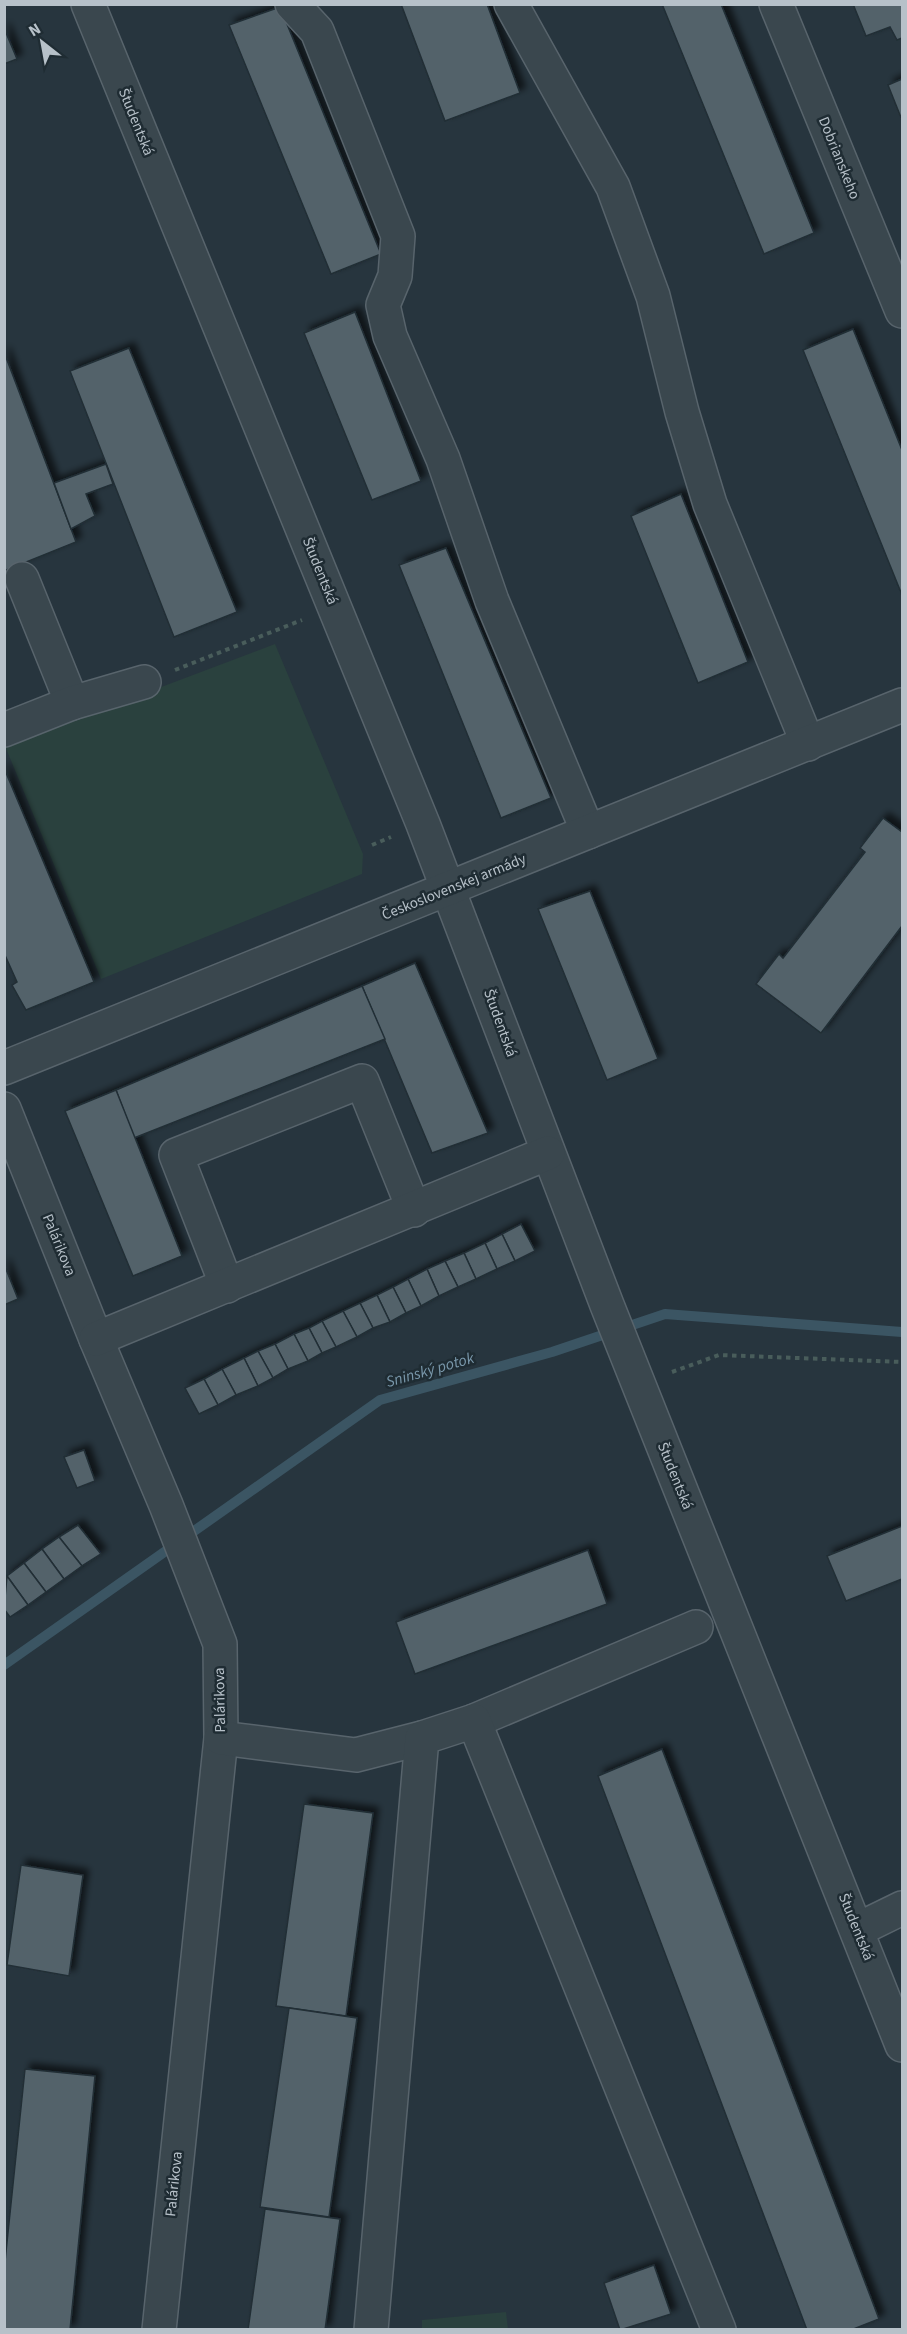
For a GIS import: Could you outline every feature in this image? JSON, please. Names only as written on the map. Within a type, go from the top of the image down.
[{"type":"street","name":"Študentská","points":[[88,4],[449,889],[607,1305],[903,2045]]},
{"type":"street","points":[[292,4],[317,31],[398,236],[395,276],[383,304],[390,336],[442,459],[492,601],[588,832]]},
{"type":"street","points":[[511,4],[613,187],[653,296],[682,412],[710,504],[808,744]]},
{"type":"street","name":"Dobrianskeho","points":[[776,4],[903,311]]},
{"type":"street","points":[[22,579],[72,703]]},
{"type":"street","points":[[4,730],[72,703],[144,682]]},
{"type":"street","name":"Československej armády","points":[[4,1068],[903,705]]},
{"type":"street","points":[[227,1286],[176,1155],[362,1081],[414,1210]]},
{"type":"street","name":"Palárikova","points":[[4,1109],[96,1339],[189,1561],[220,1644],[221,1738],[159,2330]]},
{"type":"street","points":[[96,1339],[548,1154]]},
{"type":"street","points":[[221,1738],[356,1755],[422,1738],[474,1721],[696,1627]]},
{"type":"street","points":[[474,1721],[719,2330]]},
{"type":"street","points":[[371,2330],[422,1738]]},
{"type":"street","points":[[857,1930],[903,1908]]},
{"type":"path","points":[[144,682],[304,619]]},
{"type":"path","points":[[372,845],[401,833]]},
{"type":"path","points":[[634,1373],[719,1355],[903,1362]]},
{"type":"green space","points":[[275,644],[363,854],[362,874],[101,979],[5,746]]},
{"type":"green space","points":[[506,2312],[508,2329],[422,2329],[422,2320]]},
{"type":"building","points":[[401,4],[487,4],[520,93],[445,121]]},
{"type":"building","points":[[662,4],[721,4],[814,233],[764,254]]},
{"type":"building","points":[[853,4],[902,4],[902,38],[897,40],[890,27],[866,36]]},
{"type":"building","points":[[280,7],[381,254],[331,274],[229,25]]},
{"type":"building","points":[[4,28],[17,59],[4,64]]},
{"type":"building","points":[[902,79],[902,120],[888,85]]},
{"type":"building","points":[[355,312],[421,481],[372,500],[304,333]]},
{"type":"building","points":[[853,329],[902,450],[902,595],[803,350]]},
{"type":"building","points":[[129,348],[237,612],[174,637],[70,371]]},
{"type":"building","points":[[4,352],[76,542],[4,571]]},
{"type":"building","points":[[106,464],[113,484],[86,494],[95,516],[71,529],[54,483]]},
{"type":"building","points":[[681,494],[748,662],[698,683],[631,516]]},
{"type":"building","points":[[446,548],[551,798],[501,818],[399,565]]},
{"type":"building","points":[[4,768],[94,982],[26,1010],[12,985],[17,982],[4,953]]},
{"type":"building","points":[[883,818],[902,832],[902,926],[821,1033],[756,984],[779,954],[783,958],[865,852],[860,848]]},
{"type":"building","points":[[590,891],[658,1059],[607,1080],[538,909]]},
{"type":"building","points":[[415,963],[488,1133],[432,1153],[362,986]]},
{"type":"building","points":[[362,986],[385,1039],[134,1138],[116,1090]]},
{"type":"building","points":[[116,1090],[182,1256],[133,1276],[65,1111]]},
{"type":"building","points":[[521,1224],[535,1251],[515,1261],[502,1234]]},
{"type":"building","points":[[502,1234],[515,1261],[497,1269],[485,1243]]},
{"type":"building","points":[[485,1243],[497,1269],[476,1279],[464,1253]]},
{"type":"building","points":[[464,1253],[476,1279],[458,1287],[445,1261]]},
{"type":"building","points":[[445,1261],[458,1287],[439,1296],[427,1269]]},
{"type":"building","points":[[4,1264],[18,1299],[4,1305]]},
{"type":"building","points":[[427,1269],[439,1296],[421,1306],[408,1279]]},
{"type":"building","points":[[408,1279],[421,1306],[406,1313],[393,1287]]},
{"type":"building","points":[[393,1287],[406,1313],[390,1322],[377,1295]]},
{"type":"building","points":[[377,1295],[390,1322],[373,1328],[360,1303]]},
{"type":"building","points":[[360,1303],[373,1328],[357,1337],[343,1311]]},
{"type":"building","points":[[343,1311],[357,1337],[336,1347],[322,1321]]},
{"type":"building","points":[[322,1321],[336,1347],[322,1353],[309,1328]]},
{"type":"building","points":[[309,1328],[322,1353],[308,1361],[294,1334]]},
{"type":"building","points":[[294,1334],[308,1361],[288,1369],[275,1344]]},
{"type":"building","points":[[275,1344],[288,1369],[273,1378],[258,1351]]},
{"type":"building","points":[[258,1351],[273,1378],[258,1386],[244,1358]]},
{"type":"building","points":[[244,1358],[258,1386],[236,1395],[222,1369]]},
{"type":"building","points":[[222,1369],[236,1395],[218,1405],[204,1379]]},
{"type":"building","points":[[204,1379],[218,1405],[199,1414],[185,1388]]},
{"type":"building","points":[[84,1450],[95,1481],[77,1488],[64,1457]]},
{"type":"building","points":[[78,1525],[101,1554],[82,1566],[59,1537]]},
{"type":"building","points":[[902,1526],[902,1579],[846,1601],[827,1556]]},
{"type":"building","points":[[59,1537],[82,1566],[64,1579],[42,1549]]},
{"type":"building","points":[[42,1549],[64,1579],[46,1592],[24,1563]]},
{"type":"building","points":[[588,1550],[607,1604],[415,1674],[396,1622]]},
{"type":"building","points":[[24,1563],[46,1592],[28,1605],[7,1576]]},
{"type":"building","points":[[7,1576],[28,1605],[10,1617],[4,1609]]},
{"type":"building","points":[[662,1749],[879,2319],[851,2330],[807,2330],[598,1776]]},
{"type":"building","points":[[304,1804],[373,1813],[346,2016],[276,2006]]},
{"type":"building","points":[[21,1865],[83,1875],[69,1976],[7,1965]]},
{"type":"building","points":[[289,2008],[357,2018],[329,2217],[260,2207]]},
{"type":"building","points":[[25,2069],[95,2076],[70,2330],[4,2330],[4,2271]]},
{"type":"building","points":[[265,2209],[340,2219],[325,2330],[248,2330]]},
{"type":"building","points":[[654,2265],[671,2314],[620,2330],[604,2283]]},
{"type":"waterway","name":"Sninský potok","points":[[4,1665],[380,1400],[552,1352],[665,1314],[902,1332]]}]
